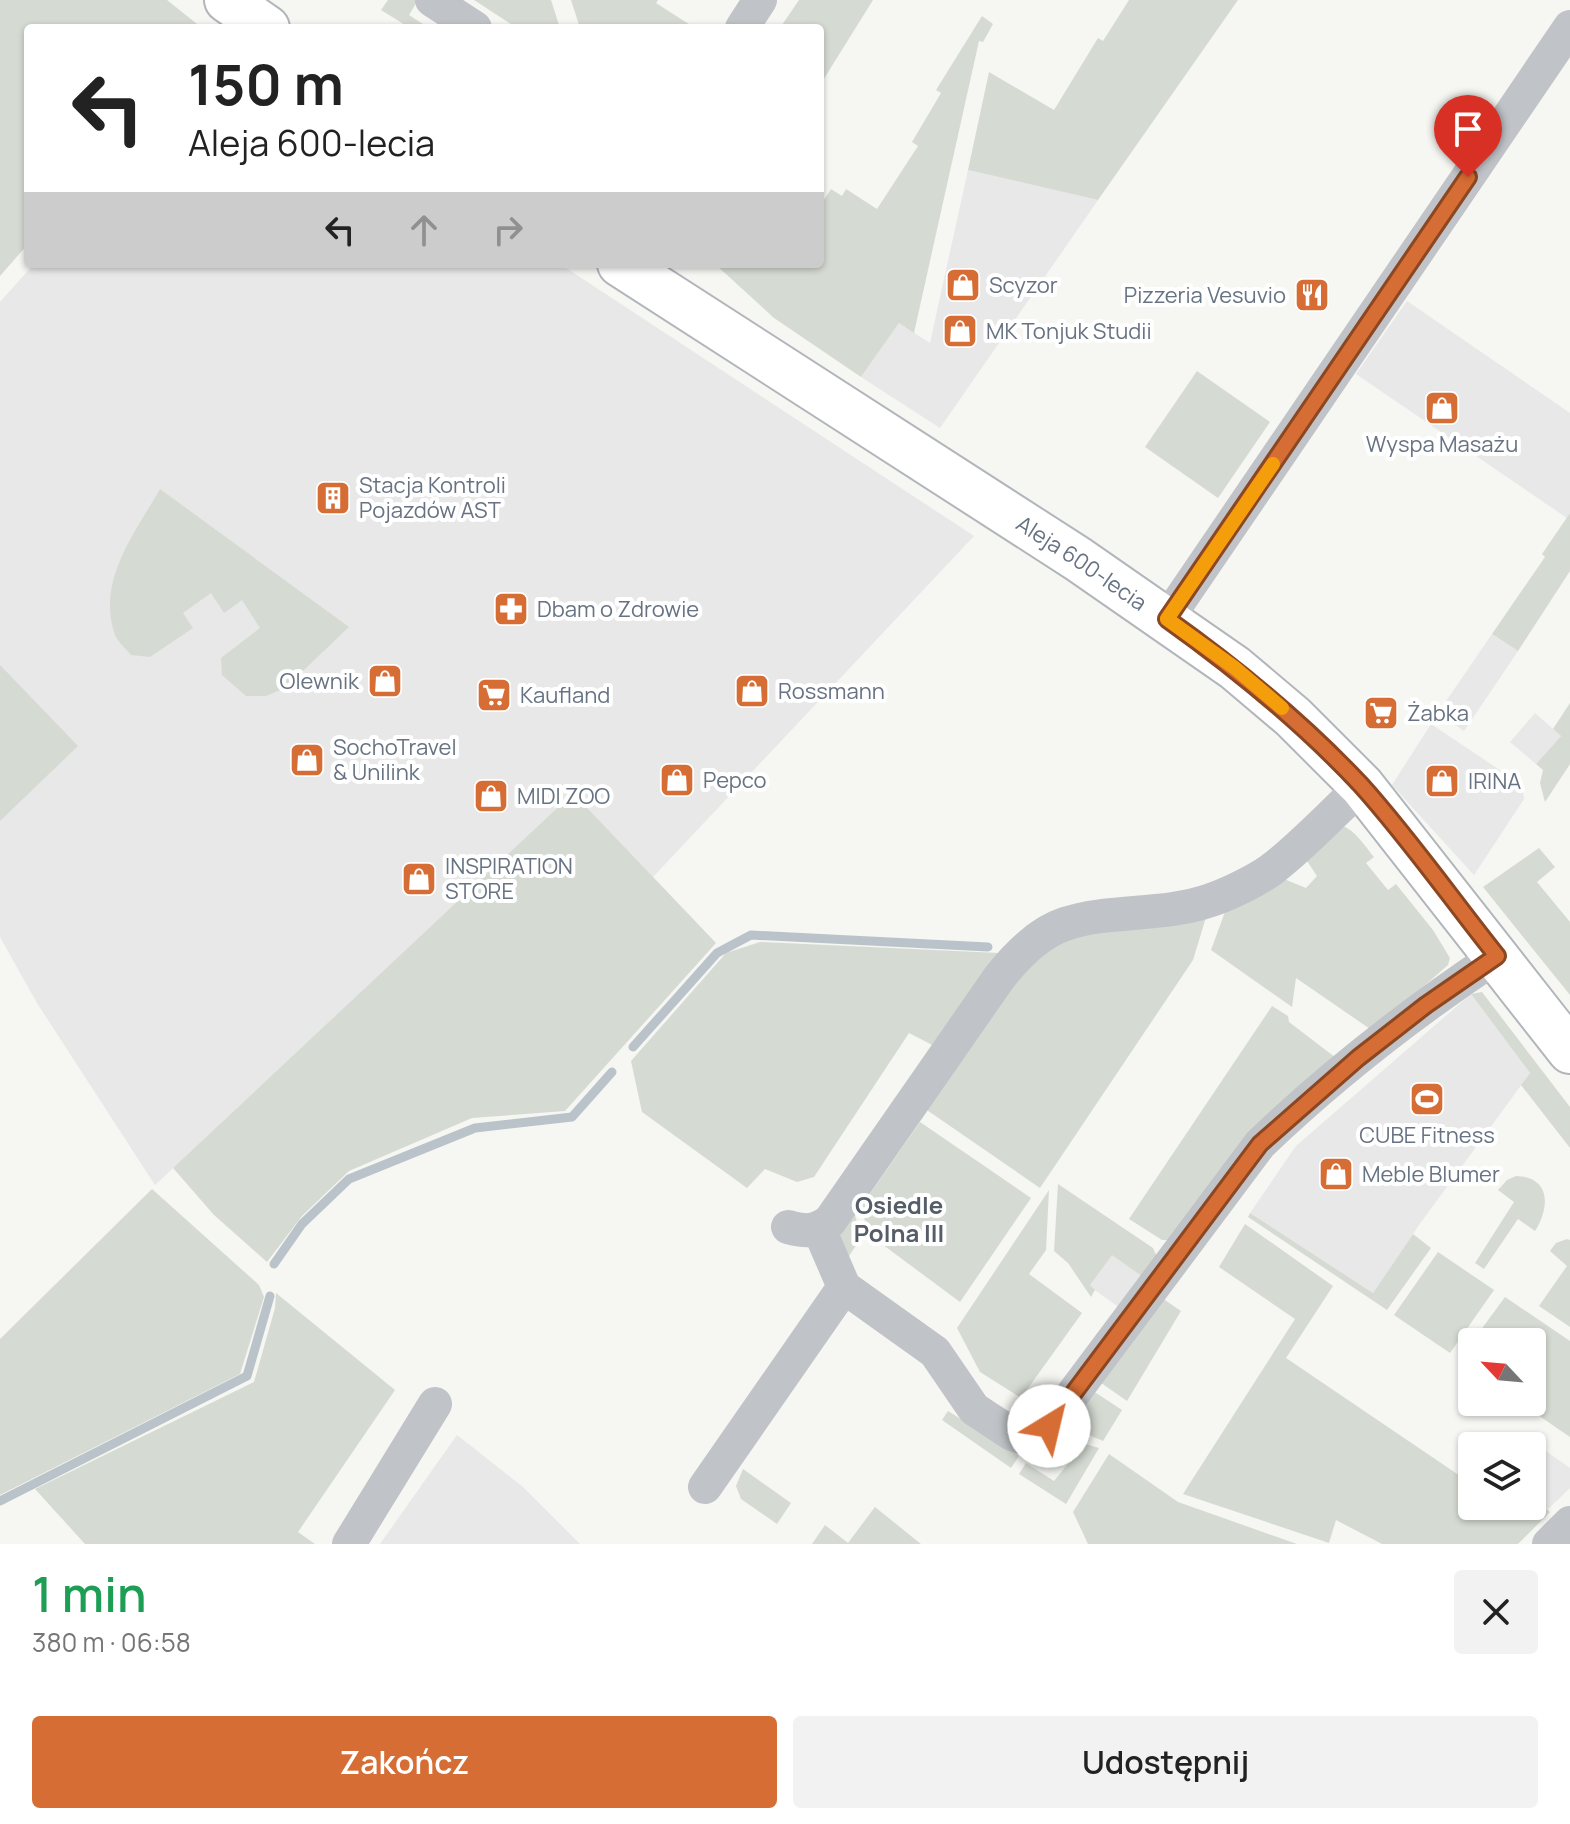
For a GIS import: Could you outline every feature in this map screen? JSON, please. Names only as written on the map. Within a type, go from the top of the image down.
[{"type":"main road","name":"Aleja 600-lecia","points":[[626,268],[1167,619],[1235,668],[1293,717],[1362,786],[1570,1051]]},
{"type":"street","points":[[432,0],[469,24]]},
{"type":"street","points":[[745,24],[760,0]]},
{"type":"street","points":[[1167,619],[1570,27]]},
{"type":"street","points":[[1362,786],[1274,869],[1213,900],[1182,908],[1065,924],[1044,934],[1012,960],[830,1221],[804,1228],[844,1287],[935,1352],[974,1409],[1012,1434],[1026,1439],[1036,1438],[1049,1426],[1260,1144],[1358,1058],[1426,1005],[1497,956]]},
{"type":"street","points":[[705,1487],[844,1287]]},
{"type":"street","points":[[349,1544],[435,1404]]},
{"type":"street","points":[[1549,1544],[1570,1523]]},
{"type":"shaded area","points":[[0,0],[167,0],[197,24],[24,24],[24,249],[0,276]]},
{"type":"shaded area","points":[[388,0],[418,0],[409,15],[423,24],[404,24],[381,10]]},
{"type":"shaded area","points":[[474,0],[551,0],[559,24],[511,24]]},
{"type":"shaded area","points":[[571,0],[658,0],[656,3],[689,24],[579,24]]},
{"type":"shaded area","points":[[799,0],[873,0],[824,79],[824,24],[783,24]]},
{"type":"shaded area","points":[[1129,0],[1238,0],[1098,200],[968,170],[989,72],[1054,110],[1098,38],[1103,41]]},
{"type":"shaded area","points":[[982,16],[993,24],[983,42],[979,41],[914,333],[899,323],[861,377],[774,318],[719,268],[824,268],[824,200],[831,189],[842,196],[846,189],[877,209],[918,146],[912,142],[941,93],[936,90]]},
{"type":"shaded area","points":[[968,170],[1098,200],[940,428],[861,377],[899,323],[930,343]]},
{"type":"shaded area","points":[[30,268],[566,268],[974,536],[653,877],[573,793],[155,1185],[37,1003],[0,937],[0,302]]},
{"type":"shaded area","points":[[1407,301],[1570,413],[1570,513],[1567,518],[1356,374]]},
{"type":"shaded area","points":[[1197,371],[1270,422],[1218,498],[1145,447]]},
{"type":"shaded area","points":[[160,489],[349,627],[285,688],[266,696],[246,696],[222,675],[221,658],[260,628],[242,600],[224,613],[211,593],[183,613],[193,628],[150,657],[131,655],[116,638],[110,615],[114,577],[130,540]]},
{"type":"shaded area","points":[[1570,513],[1570,571],[1518,651],[1492,634],[1545,557],[1542,554]]},
{"type":"shaded area","points":[[1492,634],[1518,651],[1464,731],[1438,713]]},
{"type":"shaded area","points":[[0,665],[78,746],[0,821]]},
{"type":"shaded area","points":[[1570,703],[1570,764],[1545,802],[1540,783],[1543,770],[1536,764],[1561,736],[1553,729]]},
{"type":"shaded area","points":[[1535,713],[1561,736],[1536,764],[1510,742]]},
{"type":"shaded area","points":[[1431,724],[1522,785],[1524,799],[1474,875],[1392,785]]},
{"type":"shaded area","points":[[573,793],[716,943],[565,1111],[472,1118],[349,1171],[302,1216],[267,1262],[214,1215],[173,1168]]},
{"type":"shaded area","points":[[1339,825],[1362,842],[1374,857],[1366,863],[1388,890],[1396,884],[1433,930],[1450,958],[1448,965],[1373,1031],[1296,978],[1292,1007],[1211,950],[1229,901],[1279,877],[1306,888],[1317,876],[1305,858]]},
{"type":"shaded area","points":[[1539,848],[1555,867],[1537,882],[1570,922],[1570,995],[1483,887]]},
{"type":"shaded area","points":[[1207,914],[1193,960],[1040,1188],[921,1106],[1002,987],[1054,937]]},
{"type":"shaded area","points":[[760,942],[999,953],[936,1047],[909,1033],[814,1177],[797,1182],[765,1169],[747,1188],[642,1112],[631,1061],[726,953]]},
{"type":"shaded area","points":[[1482,992],[1570,1107],[1570,1148],[1521,1085],[1530,1073],[1471,994]]},
{"type":"shaded area","points":[[1471,994],[1530,1073],[1373,1293],[1250,1213],[1296,1146]]},
{"type":"shaded area","points":[[1272,1006],[1340,1061],[1174,1240],[1162,1240],[1129,1219]]},
{"type":"shaded area","points":[[920,1122],[1031,1198],[960,1302],[867,1233],[862,1205]]},
{"type":"shaded area","points":[[1516,1176],[1536,1182],[1541,1188],[1545,1204],[1540,1222],[1535,1231],[1518,1219],[1484,1269],[1475,1263],[1514,1202],[1498,1190]]},
{"type":"shaded area","points":[[1058,1184],[1153,1248],[1157,1257],[1146,1279],[1112,1255],[1090,1285],[1095,1290],[1091,1297],[1068,1263],[1054,1251]]},
{"type":"shaded area","points":[[152,1189],[259,1285],[264,1297],[240,1374],[0,1495],[0,1339]]},
{"type":"shaded area","points":[[1049,1190],[1046,1250],[1029,1274],[1082,1313],[1021,1398],[980,1372],[957,1328]]},
{"type":"shaded area","points":[[853,1207],[861,1238],[843,1265],[837,1236]]},
{"type":"shaded area","points":[[1250,1213],[1373,1293],[1413,1234],[1431,1248],[1387,1310],[1248,1217]]},
{"type":"shaded area","points":[[1245,1224],[1333,1286],[1286,1358],[1458,1475],[1458,1520],[1542,1520],[1518,1544],[1382,1544],[1336,1520],[1329,1543],[1183,1494],[1295,1319],[1219,1267]]},
{"type":"shaded area","points":[[1570,1240],[1570,1327],[1539,1306],[1567,1266],[1550,1251],[1556,1243]]},
{"type":"shaded area","points":[[1438,1252],[1494,1290],[1467,1328],[1458,1328],[1458,1342],[1450,1353],[1394,1315]]},
{"type":"shaded area","points":[[1112,1254],[1153,1284],[1127,1313],[1089,1286]]},
{"type":"shaded area","points":[[276,1293],[395,1390],[298,1532],[315,1544],[85,1544],[35,1489],[254,1382],[275,1308]]},
{"type":"shaded area","points":[[1156,1294],[1181,1311],[1127,1401],[1094,1378]]},
{"type":"shaded area","points":[[1505,1297],[1570,1341],[1570,1437],[1539,1416],[1546,1416],[1546,1328],[1482,1328]]},
{"type":"shaded area","points":[[1087,1387],[1122,1410],[1103,1441],[1060,1423]]},
{"type":"shaded area","points":[[948,1411],[1019,1456],[1011,1468],[942,1420]]},
{"type":"shaded area","points":[[457,1435],[523,1487],[580,1544],[380,1544]]},
{"type":"shaded area","points":[[1059,1436],[1099,1448],[1066,1504],[1019,1474],[1026,1463],[1054,1481],[1071,1460]]},
{"type":"shaded area","points":[[1546,1451],[1570,1468],[1570,1488],[1548,1509]]},
{"type":"shaded area","points":[[1109,1454],[1178,1502],[1297,1544],[1088,1544],[1073,1512]]},
{"type":"shaded area","points":[[743,1469],[791,1503],[777,1524],[741,1499],[736,1486]]},
{"type":"shaded area","points":[[875,1507],[921,1544],[812,1544],[825,1525],[848,1543]]},
{"type":"waterway","points":[[633,1047],[717,953],[751,935],[988,947]]},
{"type":"waterway","points":[[274,1264],[302,1224],[349,1179],[475,1128],[572,1117],[612,1072]]},
{"type":"waterway","points":[[0,1501],[247,1376],[270,1296]]},
{"type":"slow traffic","points":[[1273,464],[1167,619],[1235,668],[1282,708]]},
{"type":"place","name":"Scyzor","points":[[963,285]]},
{"type":"place","name":"Pizzeria Vesuvio","points":[[1312,295]]},
{"type":"place","name":"MK Tonjuk Studii","points":[[960,331]]},
{"type":"place","name":"Wyspa Masażu","points":[[1442,408]]},
{"type":"place","name":"Stacja Kontroli Pojazdów AST","points":[[333,498]]},
{"type":"place","name":"Dbam o Zdrowie","points":[[511,609]]},
{"type":"place","name":"Olewnik","points":[[385,681]]},
{"type":"place","name":"Rossmann","points":[[752,691]]},
{"type":"place","name":"Kaufland","points":[[494,695]]},
{"type":"place","name":"Żabka","points":[[1381,713]]},
{"type":"place","name":"SochoTravel & Unilink","points":[[307,760]]},
{"type":"place","name":"Pepco","points":[[677,780]]},
{"type":"place","name":"IRINA","points":[[1442,781]]},
{"type":"place","name":"MIDI ZOO","points":[[491,796]]},
{"type":"place","name":"INSPIRATION STORE","points":[[419,879]]},
{"type":"place","name":"CUBE Fitness","points":[[1427,1099]]},
{"type":"place","name":"Meble Blumer","points":[[1336,1174]]},
{"type":"district","name":"Osiedle Polna III","points":[[899,1218]]},
{"type":"route","points":[[1049,1426],[1260,1144],[1358,1058],[1426,1005],[1497,956],[1362,786],[1293,717],[1235,668],[1167,619],[1468,177]]}]
